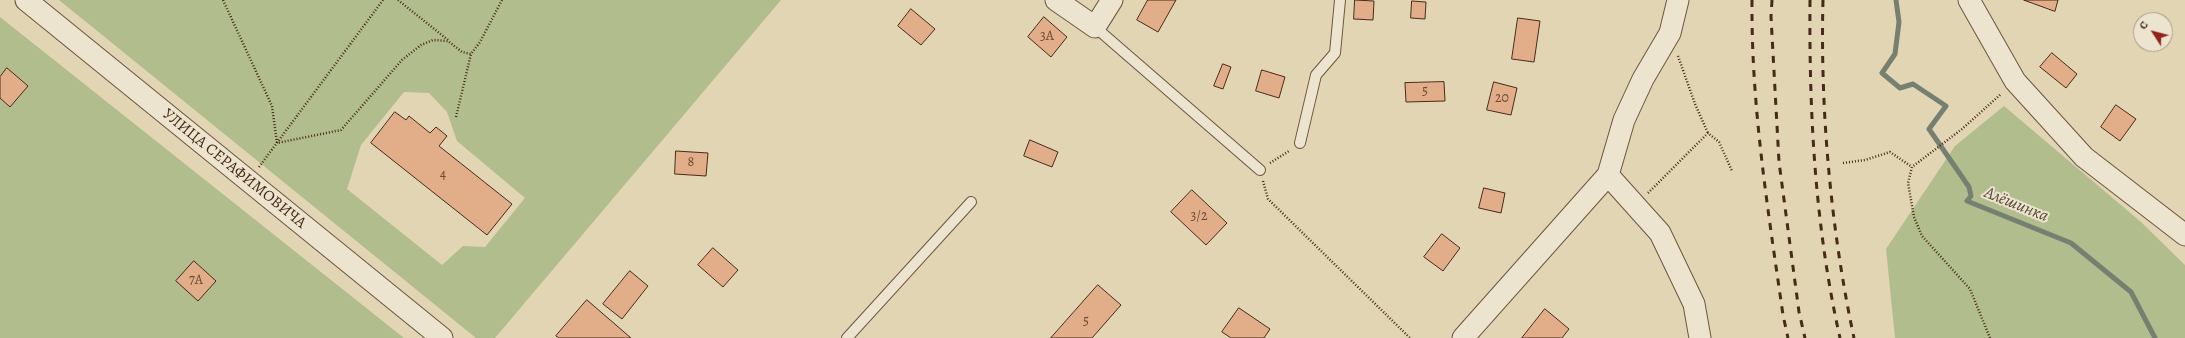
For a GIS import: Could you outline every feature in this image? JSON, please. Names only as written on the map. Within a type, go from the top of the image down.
[{"type":"street","name":"УЛИЦА СЕРАФИМОВИЧА","points":[[26,0],[442,338]]},
{"type":"street","points":[[1056,0],[1095,27],[1112,0]]},
{"type":"street","points":[[1462,338],[1608,175],[1624,120],[1643,79],[1670,33],[1678,0]]},
{"type":"street","points":[[1969,0],[2015,81],[2084,157],[2185,235]]},
{"type":"street","points":[[1608,175],[1660,233],[1694,304],[1700,338]]},
{"type":"lane","points":[[1300,144],[1316,75],[1335,53],[1340,0]]},
{"type":"lane","points":[[1095,27],[1260,170]]},
{"type":"lane","points":[[847,338],[971,202]]},
{"type":"path","points":[[224,0],[272,106],[277,142]]},
{"type":"path","points":[[257,169],[383,0]]},
{"type":"path","points":[[398,0],[462,52],[470,54]]},
{"type":"path","points":[[456,117],[470,54],[480,42],[502,0]]},
{"type":"path","points":[[1670,33],[1695,104],[1708,133],[1719,142],[1732,171]]},
{"type":"path","points":[[277,142],[341,130],[402,60],[421,45],[433,40],[448,41]]},
{"type":"path","points":[[1990,338],[1970,289],[1922,236],[1914,217],[1908,183],[1912,167],[1921,158],[1962,129],[2015,81]]},
{"type":"path","points":[[1636,205],[1708,133]]},
{"type":"path","points":[[1300,144],[1260,170],[1268,199],[1410,338]]},
{"type":"path","points":[[1843,162],[1865,160],[1890,152],[1912,167]]},
{"type":"green space","points":[[59,0],[781,0],[495,338],[476,338]],"holes":[[[404,92],[429,93],[447,112],[457,141],[525,198],[485,247],[463,246],[442,265],[347,189],[361,145]]]},
{"type":"green space","points":[[0,17],[404,338],[0,338]]},
{"type":"green space","points":[[2004,106],[2141,222],[2185,265],[2185,338],[1895,338],[1886,249],[1955,146]]},
{"type":"building","points":[[1148,0],[1176,0],[1158,32],[1137,20]]},
{"type":"building","points":[[1355,0],[1374,1],[1373,20],[1354,19]]},
{"type":"building","points":[[2024,0],[2058,0],[2055,11]]},
{"type":"building","points":[[1412,1],[1426,2],[1425,19],[1411,18]]},
{"type":"building","points":[[911,9],[935,29],[921,45],[898,26]]},
{"type":"building","points":[[1044,17],[1067,37],[1051,57],[1028,37]]},
{"type":"building","points":[[1518,18],[1540,21],[1534,62],[1512,59]]},
{"type":"building","points":[[2052,53],[2077,74],[2066,88],[2040,67]]},
{"type":"building","points":[[1223,64],[1231,67],[1223,89],[1214,86]]},
{"type":"building","points":[[7,68],[28,86],[10,107],[0,98],[0,77]]},
{"type":"building","points":[[1262,70],[1285,77],[1279,98],[1256,91]]},
{"type":"building","points":[[1444,82],[1445,101],[1406,102],[1405,83]]},
{"type":"building","points":[[1494,82],[1517,88],[1511,115],[1487,110]]},
{"type":"building","points":[[2116,105],[2136,119],[2120,141],[2101,127]]},
{"type":"building","points":[[395,112],[406,120],[409,116],[430,133],[436,127],[447,136],[439,146],[512,204],[487,235],[371,143]]},
{"type":"building","points":[[1030,140],[1058,152],[1052,167],[1024,156]]},
{"type":"building","points":[[676,151],[708,153],[706,176],[675,174]]},
{"type":"building","points":[[1484,188],[1505,193],[1501,213],[1479,208]]},
{"type":"building","points":[[1192,190],[1227,223],[1206,245],[1171,212]]},
{"type":"building","points":[[1442,234],[1460,248],[1443,271],[1424,257]]},
{"type":"building","points":[[713,248],[738,270],[723,287],[698,265]]},
{"type":"building","points":[[194,261],[216,281],[198,301],[176,281]]},
{"type":"building","points":[[630,271],[648,286],[622,319],[603,304]]},
{"type":"building","points":[[1098,285],[1121,305],[1092,338],[1051,338]]},
{"type":"building","points":[[587,300],[631,338],[559,338],[556,336]]},
{"type":"building","points":[[1239,308],[1270,329],[1264,338],[1231,338],[1222,332]]},
{"type":"building","points":[[1545,309],[1569,329],[1562,338],[1522,338]]},
{"type":"waterway","name":"Алёшинка","points":[[1896,0],[1899,22],[1895,54],[1882,73],[1900,88],[1913,84],[1946,106],[1929,129],[1969,187],[1971,196],[1967,201],[2071,243],[2131,292],[2155,338]]},
{"type":"railway","points":[[1752,0],[1752,40],[1757,119],[1783,315],[1788,338]]},
{"type":"railway","points":[[1772,0],[1771,17],[1779,162],[1799,312],[1805,338]]},
{"type":"railway","points":[[1810,0],[1812,127],[1815,170],[1819,212],[1831,296],[1840,338]]},
{"type":"railway","points":[[1823,0],[1823,84],[1825,127],[1833,213],[1839,256],[1854,338]]}]
